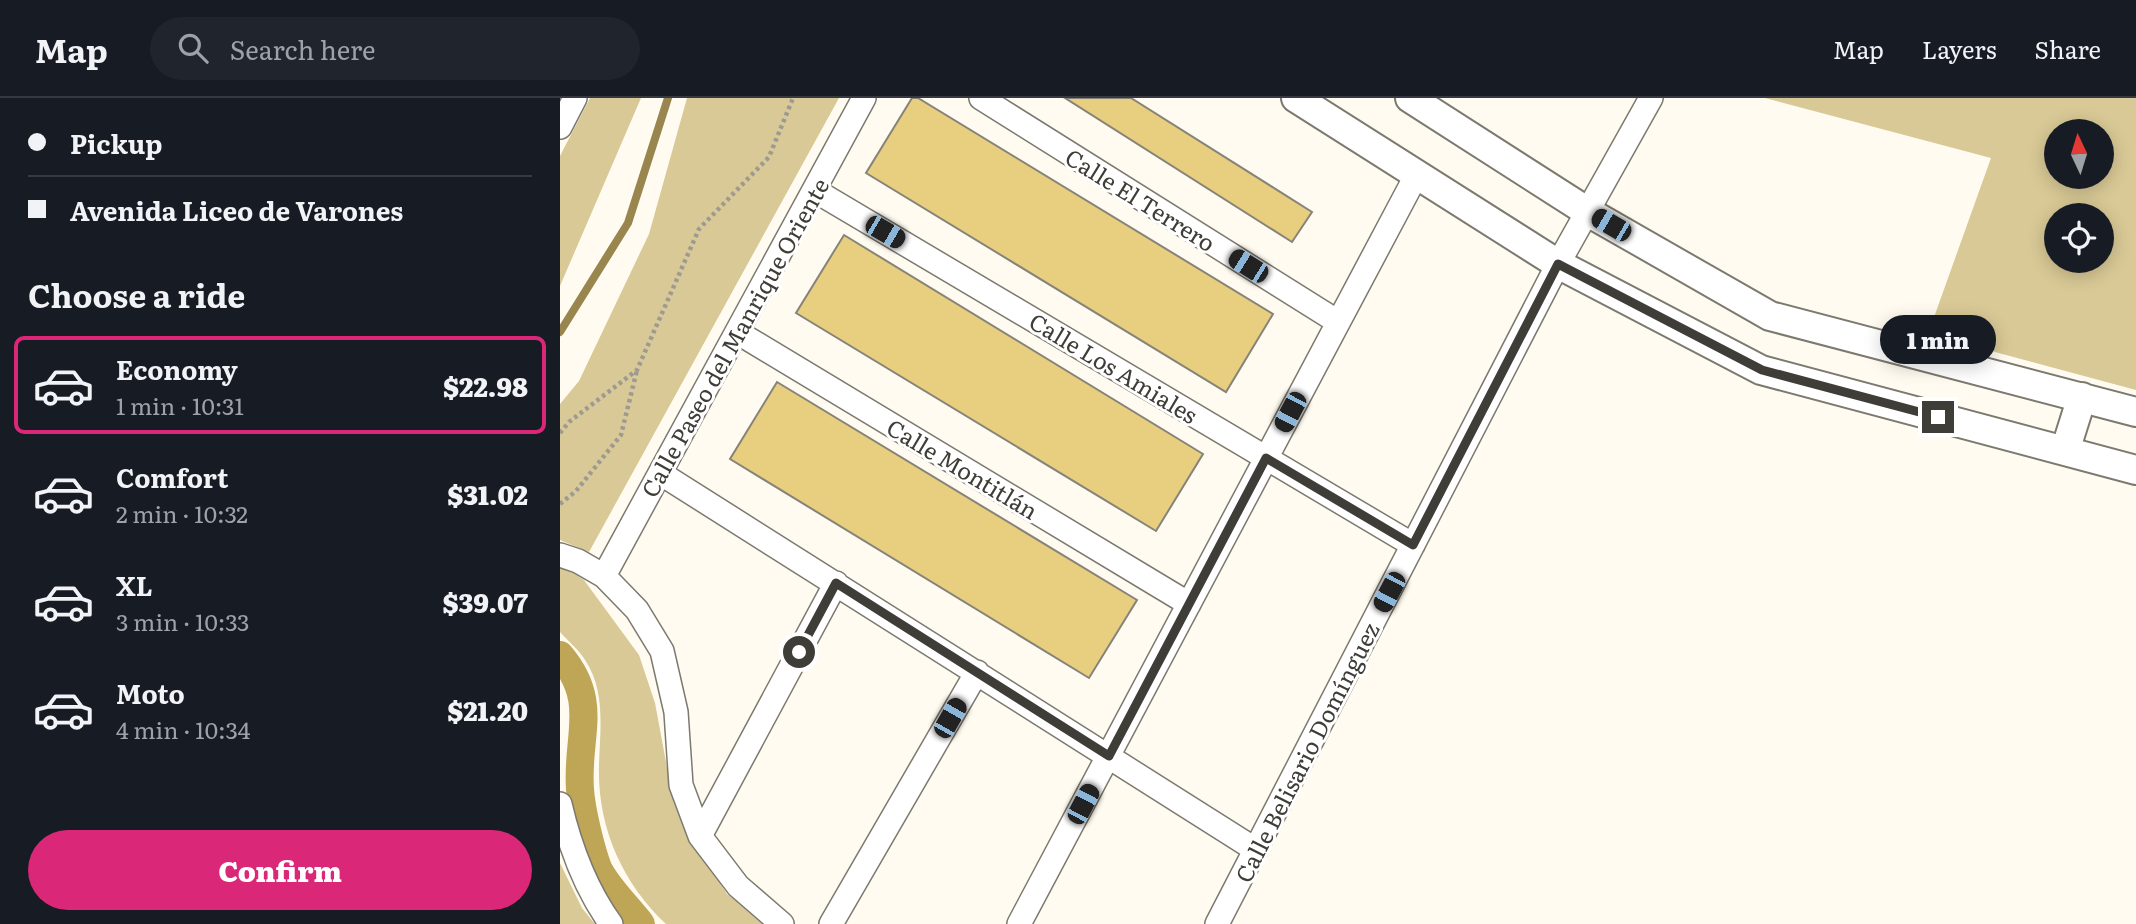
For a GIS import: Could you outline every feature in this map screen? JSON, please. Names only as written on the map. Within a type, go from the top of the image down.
[{"type":"street","points":[[560,128],[575,98]]},
{"type":"street","name":"Calle Paseo del Manrique Oriente","points":[[604,576],[864,98]]},
{"type":"street","name":"Calle El Terrero","points":[[981,98],[1338,322]]},
{"type":"street","points":[[1296,98],[1558,264],[1762,370],[2136,470]]},
{"type":"street","points":[[1409,98],[1588,212],[1770,316],[2136,412]]},
{"type":"street","name":"Calle Belisario Domínguez","points":[[1217,924],[1558,264],[1651,98]]},
{"type":"street","points":[[1019,924],[1416,174]]},
{"type":"street","name":"Calle Los Amiales","points":[[814,190],[1413,545]]},
{"type":"street","name":"Calle Montitlán","points":[[737,332],[1189,604]]},
{"type":"street","points":[[2065,451],[2082,397]]},
{"type":"street","points":[[660,473],[1256,850]]},
{"type":"street","points":[[560,555],[578,561],[604,576],[637,610],[662,651],[676,712],[681,785],[700,836],[738,886],[782,924]]},
{"type":"street","points":[[700,836],[836,583]]},
{"type":"street","points":[[831,924],[976,672]]},
{"type":"street","points":[[560,804],[571,847],[599,907],[611,924]]},
{"type":"path","points":[[560,504],[576,491],[621,435],[637,370],[699,229],[769,157],[793,98]]},
{"type":"path","points":[[560,433],[569,422],[637,370]]},
{"type":"shaded area","points":[[590,98],[641,98],[560,286],[560,156]]},
{"type":"shaded area","points":[[687,98],[839,98],[589,552],[560,540],[560,404],[579,381],[649,234]]},
{"type":"shaded area","points":[[1765,98],[2136,98],[2136,390],[1928,334],[1991,158]]},
{"type":"shaded area","points":[[560,564],[584,580],[639,655],[655,703],[672,794],[697,849],[727,894],[768,924],[666,924],[650,908],[625,872],[615,852],[602,810],[599,765],[601,725],[596,685],[583,656],[560,632]]},
{"type":"shaded area","points":[[560,863],[582,908],[595,924],[560,924]]},
{"type":"building","points":[[912,98],[918,98],[1273,314],[1226,392],[866,173]]},
{"type":"building","points":[[1065,98],[1131,98],[1312,212],[1292,242]]},
{"type":"building","points":[[844,235],[1203,454],[1156,531],[796,313]]},
{"type":"building","points":[[777,382],[1137,600],[1089,678],[730,459]]},
{"type":"waterway","points":[[560,332],[628,223],[668,98]]},
{"type":"waterway","points":[[560,655],[572,672],[583,704],[580,789],[592,850],[602,875],[641,924]]},
{"type":"route","points":[[799,652],[836,583],[1109,756],[1266,458],[1413,545],[1558,264],[1762,370],[1938,417]]}]
